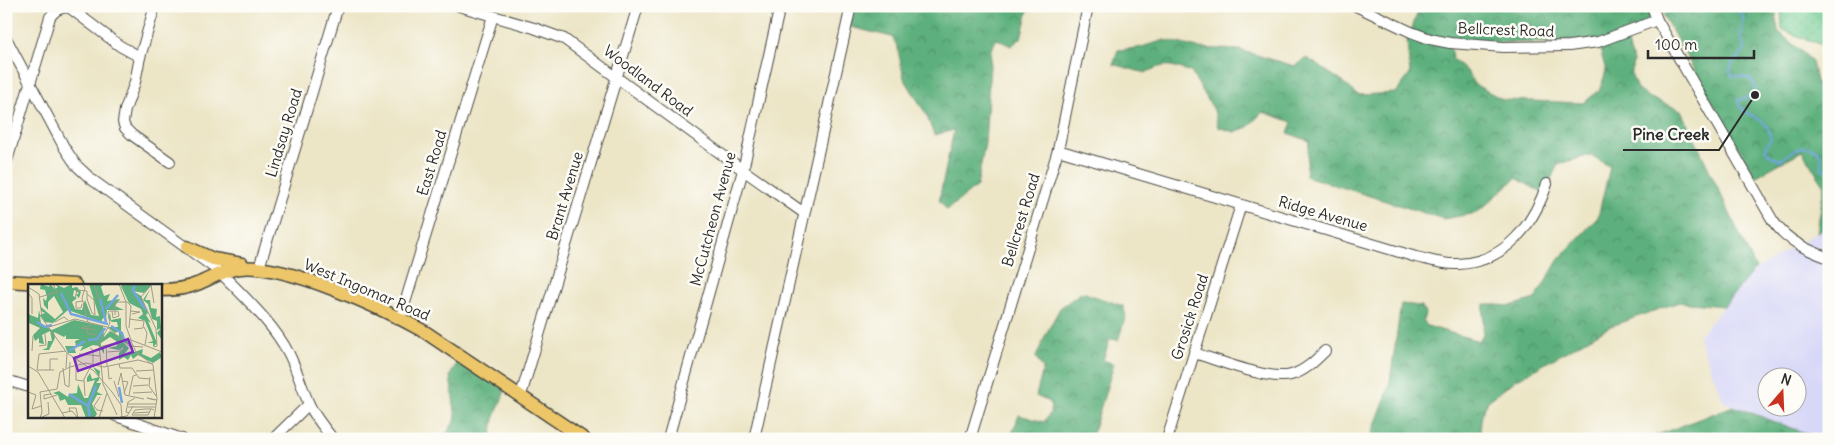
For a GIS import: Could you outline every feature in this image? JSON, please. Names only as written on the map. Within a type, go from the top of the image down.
[{"type":"main road","points":[[187,248],[213,259],[259,268]]},
{"type":"main road","name":"West Ingomar Road","points":[[161,290],[184,288],[197,284],[220,272],[240,268],[259,268],[298,278],[400,319],[439,340],[584,439]]},
{"type":"main road","points":[[6,282],[52,284]]},
{"type":"street","points":[[155,6],[140,57],[135,82],[123,115],[124,125],[132,135],[170,162]]},
{"type":"street","name":"Lindsay Road","points":[[259,268],[338,6]]},
{"type":"street","name":"Woodland Road","points":[[459,6],[564,38],[743,170],[804,212]]},
{"type":"street","name":"Brant Avenue","points":[[521,395],[638,6]]},
{"type":"street","name":"McCutcheon Avenue","points":[[668,439],[743,170],[780,6]]},
{"type":"street","points":[[754,439],[851,6]]},
{"type":"street","name":"Bellcrest Road","points":[[970,439],[1058,150],[1088,6]]},
{"type":"street","name":"Bellcrest Road","points":[[1356,6],[1430,39],[1450,43],[1504,47],[1552,47],[1598,42],[1658,20]]},
{"type":"street","points":[[1652,6],[1658,20],[1776,226],[1797,244],[1829,258]]},
{"type":"street","points":[[6,164],[50,17],[59,8],[70,8],[120,46],[140,57]]},
{"type":"street","name":"East Road","points":[[400,319],[492,16]]},
{"type":"street","points":[[6,38],[64,148],[80,168],[101,186],[220,272],[279,338],[290,355],[309,404],[333,439]]},
{"type":"street","name":"Ridge Avenue","points":[[1058,150],[1416,257],[1456,264],[1484,258],[1499,252],[1513,242],[1536,213],[1547,184]]},
{"type":"street","name":"Grosick Road","points":[[1167,439],[1241,205]]},
{"type":"street","points":[[1194,353],[1260,373],[1284,376],[1305,369],[1326,351]]},
{"type":"street","points":[[6,380],[28,387]]},
{"type":"street","points":[[273,439],[309,404]]},
{"type":"street","points":[[122,418],[182,439]]},
{"type":"shaded area","points":[[1829,225],[1829,439],[1820,439],[1766,418],[1808,418],[1808,368],[1758,368],[1758,415],[1724,402],[1698,337],[1752,272]]},
{"type":"green space","points":[[851,6],[1029,6],[1021,38],[1011,46],[997,39],[991,49],[985,143],[977,186],[947,210],[939,200],[954,130],[934,135],[926,114],[904,78],[897,46],[892,37],[846,26]]},
{"type":"green space","points":[[1420,6],[1652,6],[1657,20],[1625,33],[1633,61],[1631,74],[1637,89],[1648,97],[1681,110],[1756,269],[1724,306],[1679,302],[1611,326],[1516,380],[1488,401],[1482,414],[1480,430],[1483,439],[1375,439],[1372,433],[1389,388],[1401,304],[1421,306],[1426,312],[1423,320],[1427,326],[1479,341],[1483,334],[1484,304],[1511,306],[1535,299],[1559,259],[1598,217],[1610,167],[1591,155],[1558,164],[1544,194],[1516,178],[1477,213],[1443,219],[1306,176],[1309,141],[1288,133],[1292,122],[1263,112],[1248,127],[1234,132],[1218,127],[1214,110],[1191,72],[1163,66],[1145,73],[1113,64],[1118,50],[1138,48],[1165,40],[1198,48],[1240,50],[1294,66],[1307,58],[1340,80],[1358,95],[1396,93],[1410,74],[1407,42]],"holes":[[[1598,42],[1606,71],[1600,89],[1584,103],[1504,100],[1474,84],[1467,71],[1452,59],[1450,43]]]},
{"type":"green space","points":[[1669,6],[1775,6],[1778,31],[1812,61],[1816,81],[1829,114],[1829,225],[1817,232],[1824,186],[1802,151],[1755,177],[1663,15],[1670,10]]},
{"type":"green space","points":[[1781,6],[1826,6],[1827,47],[1782,30]]},
{"type":"green space","points":[[1082,292],[1123,306],[1126,316],[1118,340],[1110,339],[1103,360],[1114,364],[1091,439],[1010,439],[1019,415],[1044,422],[1050,413],[1051,403],[1036,396],[1043,369],[1036,357],[1060,308]]},
{"type":"green space","points":[[461,355],[507,386],[494,419],[491,439],[443,439],[456,419],[450,376]]},
{"type":"green space","points":[[1733,406],[1758,415],[1758,418],[1765,418],[1821,439],[1647,439]]},
{"type":"waterway","points":[[1727,6],[1737,10],[1743,16],[1741,37],[1745,50],[1738,59],[1732,62],[1730,71],[1732,76],[1750,79],[1754,85],[1755,95],[1738,100],[1739,105],[1745,111],[1762,121],[1767,127],[1771,139],[1765,150],[1771,156],[1780,160],[1797,149],[1804,147],[1815,149],[1820,154],[1822,169],[1829,171]]},
{"type":"waterway","points":[[1829,201],[1823,230],[1829,237]]},
{"type":"place","name":"Pine Creek","points":[[1755,95]]}]
